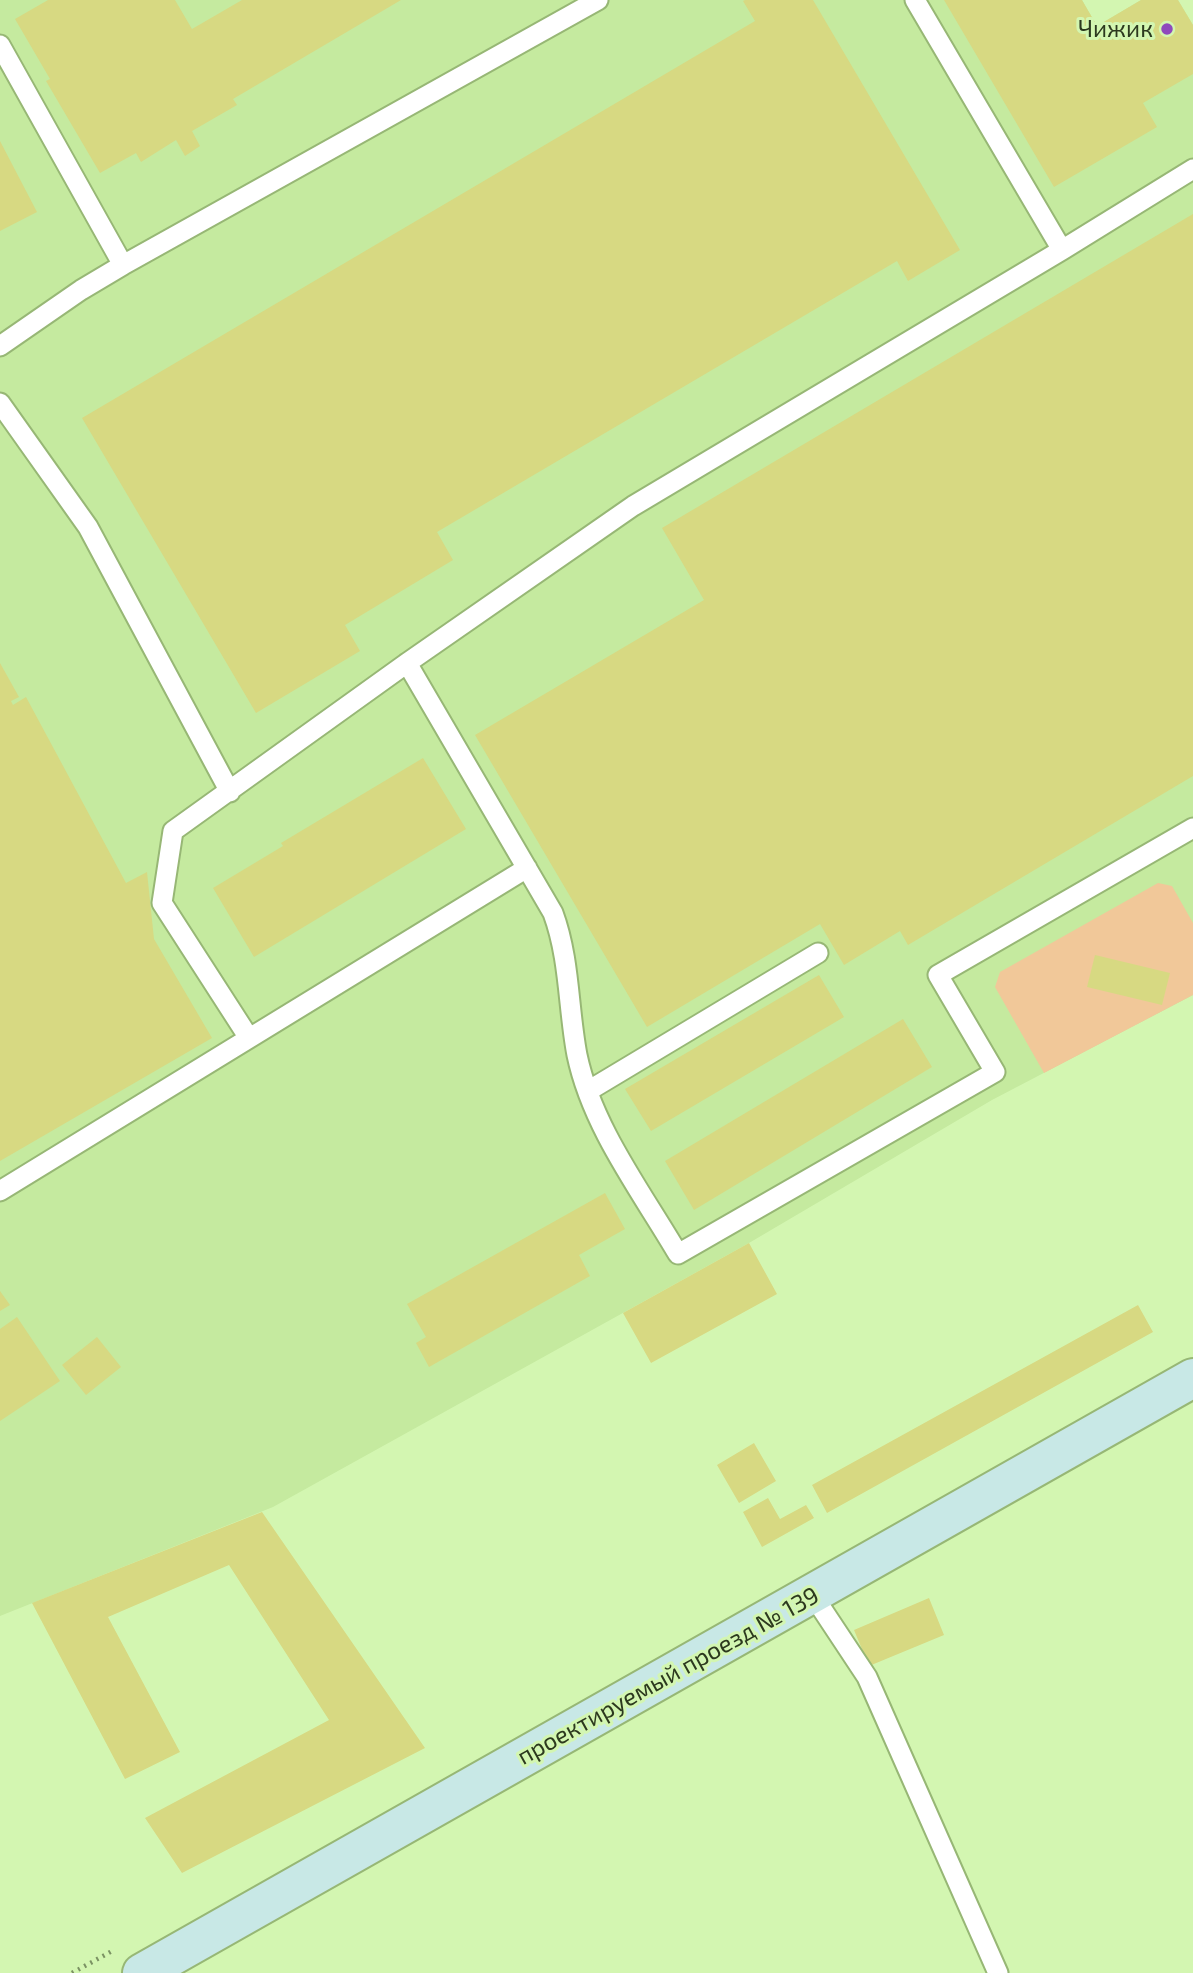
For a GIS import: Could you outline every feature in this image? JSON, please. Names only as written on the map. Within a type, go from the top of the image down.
[{"type":"street","name":"проектируемый проезд № 139","points":[[142,1973],[1193,1378]]},
{"type":"lane","points":[[0,346],[81,290],[123,265],[597,0]]},
{"type":"lane","points":[[915,0],[1062,250]]},
{"type":"lane","points":[[0,45],[123,265]]},
{"type":"lane","points":[[249,1038],[162,903],[173,831],[407,663],[633,506],[1193,169]]},
{"type":"lane","points":[[0,403],[88,527],[230,792]]},
{"type":"lane","points":[[407,663],[553,914],[563,939],[577,1055],[588,1091],[611,1142],[678,1254],[995,1072],[938,975],[1193,828]]},
{"type":"lane","points":[[0,1191],[527,868]]},
{"type":"lane","points":[[588,1091],[818,953]]},
{"type":"lane","points":[[812,1594],[867,1677],[998,1973]]},
{"type":"shaded area","points":[[0,0],[1082,0],[1097,26],[1141,0],[1178,0],[1193,25],[1193,995],[992,1100],[749,1243],[273,1507],[0,1616]]},
{"type":"shaded area","points":[[1158,883],[1172,886],[1193,923],[1193,995],[1044,1073],[995,987],[1000,972]]},
{"type":"building","points":[[48,0],[175,0],[192,29],[242,0],[401,0],[233,99],[237,105],[192,131],[200,146],[185,156],[176,140],[141,162],[136,153],[100,173],[46,81],[50,79],[15,19]]},
{"type":"building","points":[[813,0],[960,250],[908,281],[897,261],[437,532],[453,560],[345,625],[360,651],[256,713],[82,418],[755,21],[743,1]]},
{"type":"building","points":[[944,0],[1082,0],[1097,26],[1141,0],[1178,0],[1193,25],[1193,74],[1143,103],[1157,127],[1054,187]]},
{"type":"building","points":[[0,141],[37,212],[0,231]]},
{"type":"building","points":[[1193,214],[1193,776],[908,945],[900,931],[844,965],[820,924],[647,1027],[475,735],[704,600],[662,528]]},
{"type":"building","points":[[0,663],[19,697],[11,701],[13,705],[26,697],[126,883],[147,872],[154,939],[212,1038],[0,1161]]},
{"type":"building","points":[[423,758],[466,829],[254,957],[213,888],[283,846],[281,843]]},
{"type":"building","points":[[1095,955],[1170,973],[1162,1005],[1087,987]]},
{"type":"building","points":[[819,975],[844,1017],[651,1131],[625,1089]]},
{"type":"building","points":[[903,1019],[932,1067],[694,1210],[665,1161]]},
{"type":"building","points":[[605,1193],[625,1229],[579,1255],[590,1276],[429,1367],[416,1343],[426,1337],[407,1304]]},
{"type":"building","points":[[749,1243],[777,1294],[651,1363],[623,1313]]},
{"type":"building","points":[[0,1291],[10,1305],[0,1311]]},
{"type":"building","points":[[1138,1305],[1153,1332],[827,1513],[812,1485]]},
{"type":"building","points":[[17,1317],[60,1381],[0,1421],[0,1329]]},
{"type":"building","points":[[97,1337],[121,1367],[86,1395],[62,1365]]},
{"type":"building","points":[[754,1443],[776,1481],[739,1503],[717,1465]]},
{"type":"building","points":[[768,1498],[780,1519],[806,1505],[814,1518],[762,1547],[743,1512]]},
{"type":"building","points":[[262,1512],[425,1748],[182,1873],[145,1818],[329,1720],[229,1565],[108,1617],[180,1752],[125,1779],[32,1603]]},
{"type":"building","points":[[929,1598],[944,1635],[869,1666],[854,1630]]},
{"type":"place","name":"Чижик","points":[[1167,29]]}]
